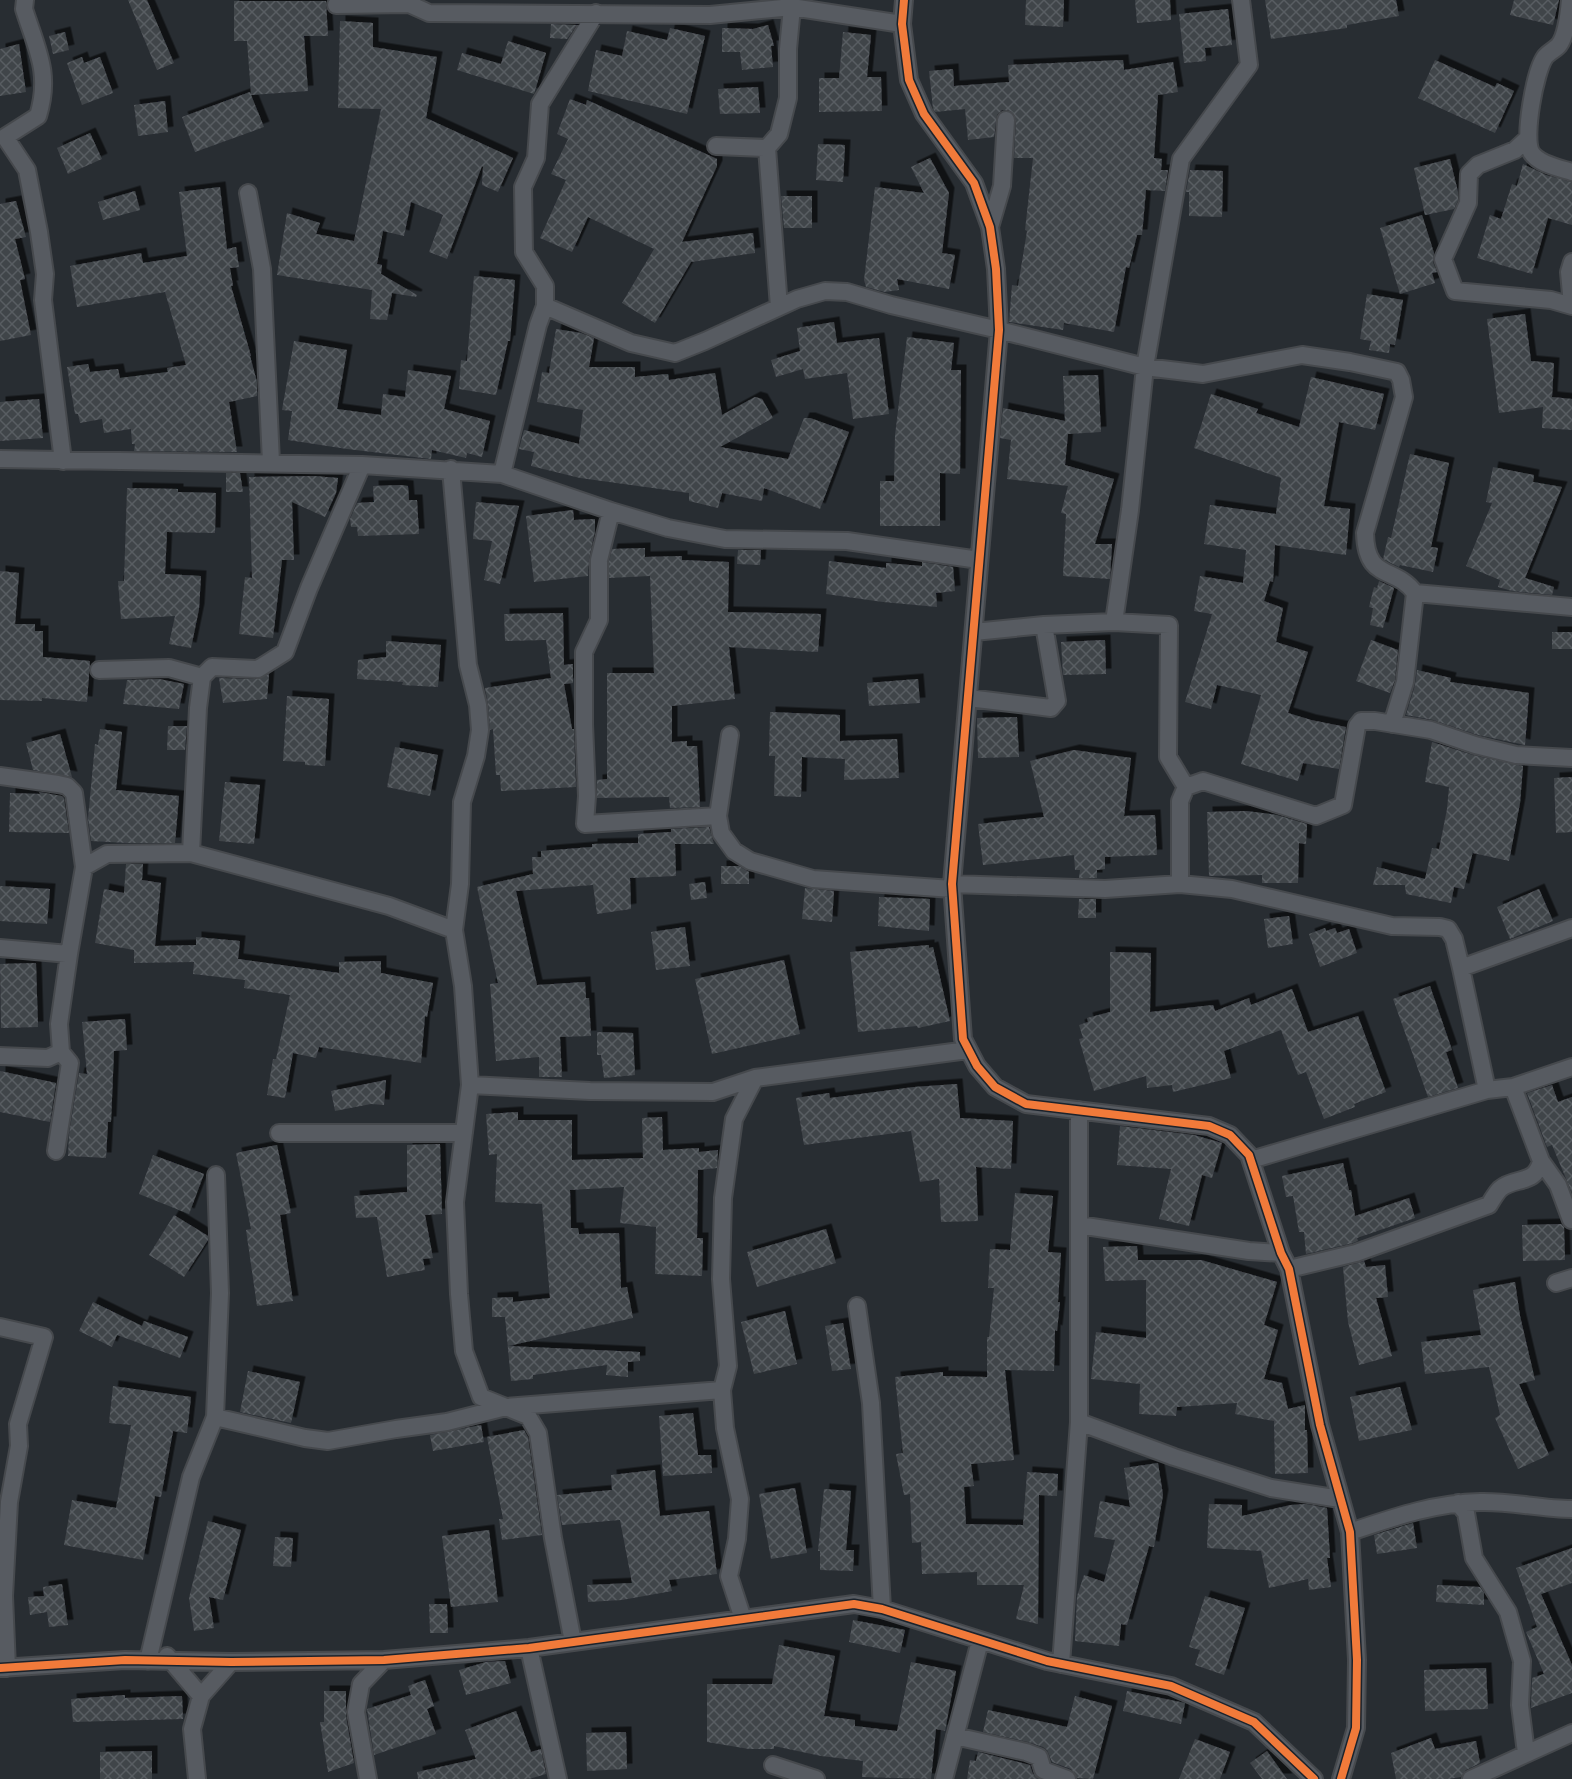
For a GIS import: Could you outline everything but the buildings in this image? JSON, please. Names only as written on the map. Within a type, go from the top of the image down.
[{"type":"street","points":[[25,0],[24,9],[44,72],[43,99],[39,117],[5,137],[27,170],[39,232],[45,274],[43,300],[63,461]]},
{"type":"street","points":[[904,0],[902,24],[909,80],[924,114],[974,183],[990,227],[996,269],[999,330],[952,887],[963,1039],[977,1066],[994,1087],[1026,1104],[1209,1126],[1230,1135],[1249,1155],[1281,1253],[1289,1269],[1320,1425],[1350,1532],[1357,1660],[1356,1728],[1341,1779]]},
{"type":"street","points":[[1114,622],[1130,510],[1145,367],[1181,159],[1249,65],[1241,0]]},
{"type":"street","points":[[1570,0],[1561,43],[1545,57],[1533,89],[1528,138],[1531,152],[1540,161],[1572,172]]},
{"type":"street","points":[[336,5],[408,2],[429,13],[710,15],[792,7],[902,24]]},
{"type":"street","points":[[779,307],[767,148],[779,134],[788,98],[788,49],[792,7]]},
{"type":"street","points":[[502,474],[538,325],[545,306],[545,286],[524,252],[523,187],[536,158],[540,104],[596,13]]},
{"type":"street","points":[[990,227],[1002,186],[1006,120]]},
{"type":"street","points":[[1528,138],[1515,150],[1478,165],[1469,174],[1468,203],[1443,259],[1455,291],[1551,300],[1572,306],[1569,272],[1572,262]]},
{"type":"street","points":[[716,146],[767,148]]},
{"type":"street","points":[[248,193],[262,269],[272,462]]},
{"type":"street","points":[[545,306],[631,343],[675,353],[797,299],[825,291],[847,292],[891,305],[1145,367],[1203,374],[1302,355],[1397,372],[1404,397],[1365,533],[1365,550],[1378,570],[1408,584],[1415,593],[1405,682],[1392,724]]},
{"type":"street","points":[[0,459],[130,463],[272,462],[502,474],[610,512],[668,528],[725,539],[847,541],[979,560]]},
{"type":"street","points":[[191,853],[198,708],[202,677],[212,667],[258,669],[285,652],[309,588],[362,465]]},
{"type":"street","points":[[451,470],[468,665],[478,705],[480,730],[476,756],[462,802],[460,884],[454,930],[463,986],[470,1084],[455,1203],[464,1352],[481,1397],[528,1416],[538,1433],[553,1538],[573,1642]]},
{"type":"street","points":[[610,512],[599,560],[599,620],[585,652],[584,724],[587,795],[585,824],[718,816]]},
{"type":"street","points":[[1415,593],[1572,607]]},
{"type":"street","points":[[974,632],[1044,625],[1114,622],[1168,625],[1168,757],[1186,787]]},
{"type":"street","points":[[968,698],[1051,708],[1057,701],[1044,625]]},
{"type":"street","points":[[99,670],[169,668],[202,677]]},
{"type":"street","points":[[1180,884],[1180,801],[1186,787],[1203,781],[1316,816],[1343,805],[1357,726],[1361,721],[1431,730],[1475,745],[1515,755],[1572,758]]},
{"type":"street","points":[[730,735],[718,816],[721,832],[734,851],[750,861],[813,879],[952,887],[1106,888],[1180,884],[1232,889],[1392,926],[1448,929],[1454,939],[1487,1090]]},
{"type":"street","points":[[0,776],[67,786],[74,793],[84,867],[59,1024],[61,1052],[70,1063],[56,1151]]},
{"type":"street","points":[[84,867],[107,854],[191,853],[389,906],[454,930]]},
{"type":"street","points":[[1461,968],[1572,928]]},
{"type":"street","points":[[0,948],[69,954]]},
{"type":"street","points":[[470,1084],[590,1091],[713,1092],[755,1078],[968,1050]]},
{"type":"street","points":[[0,1056],[48,1058],[61,1052]]},
{"type":"street","points":[[1251,1160],[1487,1090],[1513,1088],[1572,1067]]},
{"type":"street","points":[[743,1619],[729,1576],[737,1539],[740,1499],[725,1428],[722,1390],[728,1366],[721,1279],[723,1198],[734,1119],[755,1078]]},
{"type":"street","points":[[1513,1088],[1541,1161],[1558,1185],[1571,1220]]},
{"type":"street","points":[[713,1092],[737,1114]]},
{"type":"street","points":[[1061,1664],[1079,1422],[1080,1110]]},
{"type":"street","points":[[279,1133],[464,1133]]},
{"type":"street","points":[[1289,1269],[1356,1253],[1489,1205],[1501,1188],[1534,1175],[1539,1170],[1541,1161]]},
{"type":"street","points":[[148,1661],[191,1477],[215,1418],[220,1293],[216,1175]]},
{"type":"street","points":[[1079,1225],[1249,1251],[1281,1253]]},
{"type":"street","points":[[857,1306],[871,1404],[882,1610]]},
{"type":"street","points":[[0,1327],[44,1337],[18,1424],[19,1446],[9,1502],[3,1668],[148,1661],[384,1660],[529,1648],[854,1604],[882,1610],[1061,1664],[1171,1686],[1254,1722],[1314,1779]]},
{"type":"street","points":[[215,1418],[328,1441],[447,1422],[506,1407],[722,1390]]},
{"type":"street","points":[[1079,1422],[1174,1457],[1271,1488],[1340,1499]]},
{"type":"street","points":[[1350,1532],[1416,1510],[1458,1503],[1482,1502],[1572,1509]]},
{"type":"street","points":[[1458,1503],[1466,1513],[1474,1558],[1508,1611],[1522,1661],[1520,1705],[1526,1753]]},
{"type":"street","points":[[154,1635],[170,1661],[201,1696]]},
{"type":"street","points":[[944,1779],[980,1641]]},
{"type":"street","points":[[529,1648],[558,1779]]},
{"type":"street","points":[[368,1779],[356,1712],[361,1684],[384,1660]]},
{"type":"street","points":[[197,1779],[192,1729],[201,1696],[231,1662]]},
{"type":"street","points":[[1471,1779],[1572,1733]]},
{"type":"street","points":[[955,1736],[1026,1752],[1039,1757],[1043,1770],[1067,1779]]},
{"type":"street","points":[[773,1765],[816,1779]]},
{"type":"cycle path","points":[[904,0],[902,24],[909,80],[924,114],[974,183],[990,227],[996,269],[999,330],[952,884],[963,1039],[977,1066],[995,1087],[1026,1104],[1209,1126],[1230,1135],[1249,1155],[1281,1253],[1289,1269],[1320,1425],[1350,1532],[1357,1660],[1356,1728],[1341,1779]]},
{"type":"cycle path","points":[[0,1668],[125,1660],[231,1662],[384,1660],[529,1648],[854,1604],[882,1609],[1047,1661],[1171,1686],[1254,1722],[1314,1779]]}]
